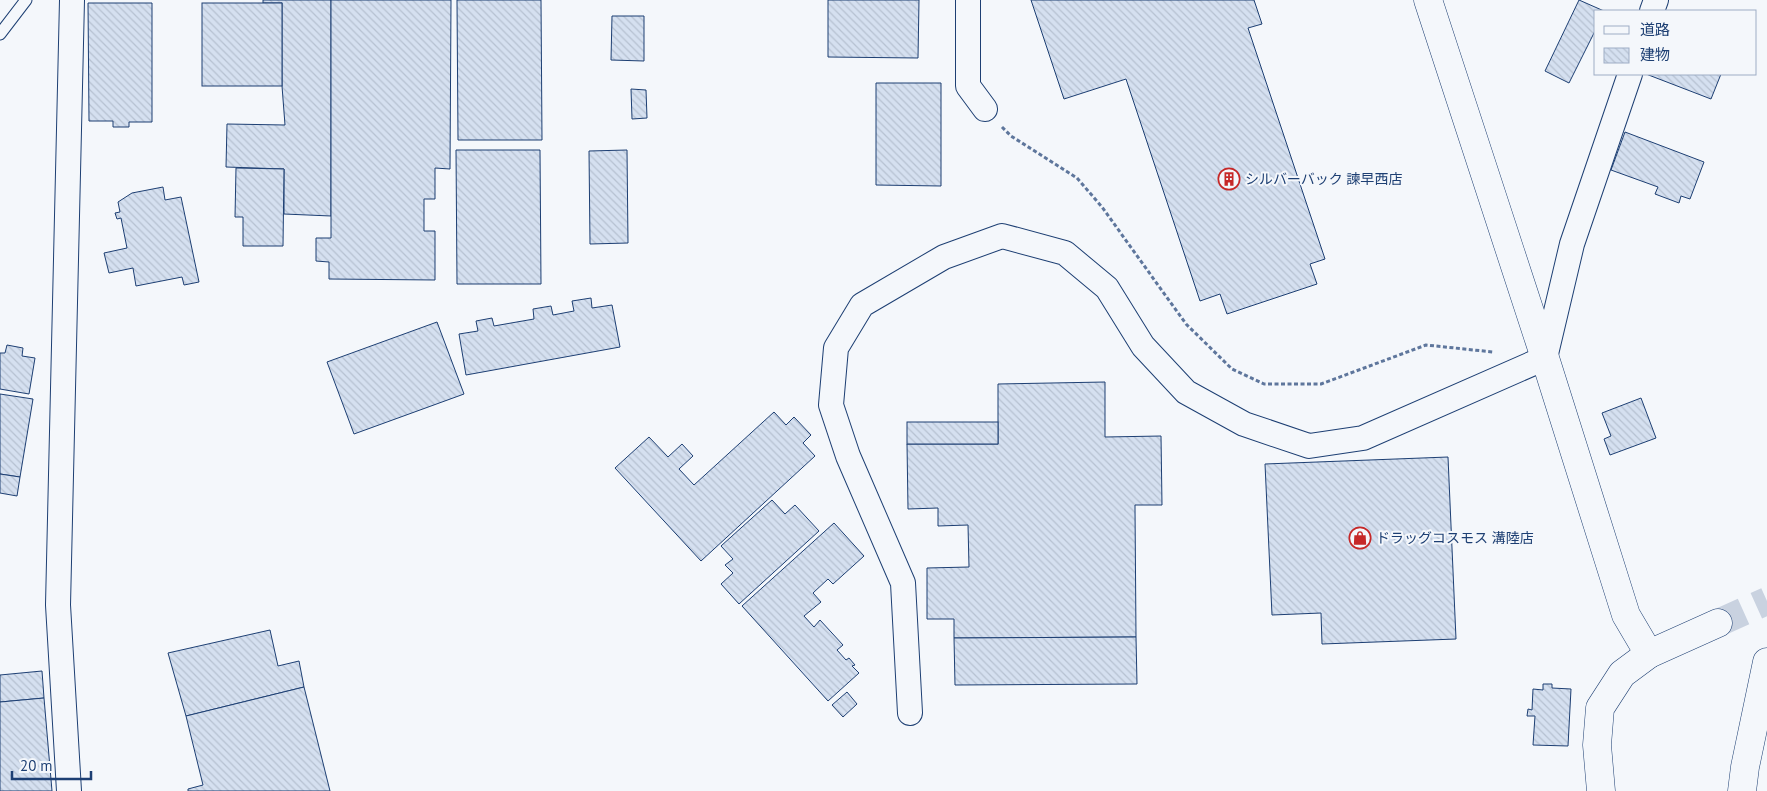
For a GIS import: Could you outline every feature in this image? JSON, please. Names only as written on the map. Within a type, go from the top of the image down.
[{"type":"main road","points":[[1428,0],[1546,358],[1626,615],[1650,654]]},
{"type":"main road","points":[[1601,791],[1597,745],[1600,708],[1622,674],[1650,654],[1718,623]]},
{"type":"main road","points":[[1742,791],[1745,767],[1767,662]]},
{"type":"street","points":[[69,791],[58,605],[72,0]]},
{"type":"street","points":[[968,0],[968,86],[985,109]]},
{"type":"street","points":[[910,713],[903,583],[848,456],[832,404],[836,348],[862,305],[944,257],[1002,236],[1065,253],[1107,288],[1143,346],[1186,392],[1244,424],[1309,446],[1363,438],[1546,358],[1572,244],[1630,75]]},
{"type":"lane","points":[[0,34],[26,0]]},
{"type":"path","points":[[985,109],[1011,136],[1077,178],[1102,207],[1186,324],[1232,369],[1264,384],[1321,384],[1426,345],[1496,352]]},
{"type":"building","points":[[263,0],[331,0],[331,216],[284,214],[284,169],[226,167],[227,124],[285,125],[282,86],[282,3],[263,3]]},
{"type":"building","points":[[331,0],[451,0],[450,169],[435,168],[435,199],[424,199],[424,231],[435,231],[435,280],[329,279],[329,262],[316,261],[316,238],[331,238]]},
{"type":"building","points":[[457,0],[541,0],[542,140],[458,140]]},
{"type":"building","points":[[828,0],[919,0],[918,58],[828,57]]},
{"type":"building","name":"シルバーバック 諫早西店","points":[[1031,0],[1254,0],[1262,24],[1248,28],[1325,259],[1310,264],[1317,284],[1227,314],[1220,294],[1200,301],[1126,79],[1064,99]]},
{"type":"building","points":[[1579,0],[1602,10],[1594,10],[1594,33],[1569,83],[1545,71]]},
{"type":"building","points":[[88,3],[152,3],[152,122],[129,122],[129,127],[113,127],[113,121],[89,121]]},
{"type":"building","points":[[202,3],[282,3],[282,86],[202,86]]},
{"type":"building","points":[[612,16],[644,16],[644,61],[611,60]]},
{"type":"building","points":[[1649,75],[1721,75],[1711,99]]},
{"type":"building","points":[[876,83],[941,83],[941,186],[876,185]]},
{"type":"building","points":[[631,89],[646,90],[647,118],[632,119]]},
{"type":"building","points":[[1625,132],[1704,162],[1690,199],[1681,196],[1679,203],[1655,194],[1658,187],[1611,170]]},
{"type":"building","points":[[456,150],[540,150],[541,284],[457,284]]},
{"type":"building","points":[[627,150],[628,243],[590,244],[589,151]]},
{"type":"building","points":[[236,168],[284,169],[283,246],[243,246],[243,217],[235,217]]},
{"type":"building","points":[[163,187],[165,200],[181,197],[199,282],[184,285],[182,277],[136,286],[133,268],[109,273],[104,253],[127,248],[121,218],[117,219],[115,213],[120,212],[118,202],[132,193]]},
{"type":"building","points":[[591,298],[592,308],[612,305],[620,347],[466,375],[459,334],[478,331],[476,321],[492,318],[494,326],[534,319],[533,309],[551,306],[553,315],[574,311],[572,301]]},
{"type":"building","points":[[437,322],[464,394],[354,434],[327,362]]},
{"type":"building","points":[[7,345],[23,348],[22,356],[35,358],[29,394],[0,389],[0,353],[5,353]]},
{"type":"building","points":[[1105,382],[1105,437],[1161,436],[1162,505],[1135,505],[1136,637],[954,638],[954,619],[927,619],[927,568],[969,567],[968,525],[938,526],[938,508],[908,509],[907,444],[998,444],[998,384]]},
{"type":"building","points":[[0,394],[33,399],[20,477],[0,474]]},
{"type":"building","points":[[1641,398],[1656,438],[1610,455],[1604,439],[1611,436],[1602,413]]},
{"type":"building","points":[[774,412],[786,425],[794,417],[811,435],[803,443],[815,456],[701,561],[615,468],[649,437],[668,457],[682,444],[693,456],[679,469],[694,485]]},
{"type":"building","points":[[907,422],[998,422],[998,444],[907,444]]},
{"type":"building","name":"ドラッグコスモス 溝陸店","points":[[1448,457],[1456,639],[1322,644],[1321,613],[1272,615],[1265,464]]},
{"type":"building","points":[[0,474],[20,477],[17,496],[0,493]]},
{"type":"building","points":[[772,500],[785,514],[795,505],[819,531],[739,604],[721,584],[733,573],[725,565],[733,559],[721,546]]},
{"type":"building","points":[[834,523],[864,556],[833,584],[828,579],[813,593],[821,602],[804,616],[814,627],[820,620],[843,645],[837,650],[846,660],[849,658],[855,665],[852,666],[859,673],[828,701],[742,606]]},
{"type":"building","points":[[270,630],[278,666],[299,661],[304,687],[186,716],[168,653]]},
{"type":"building","points":[[1136,637],[1137,684],[955,685],[954,638]]},
{"type":"building","points":[[42,671],[44,698],[0,702],[0,675]]},
{"type":"building","points":[[1543,684],[1552,684],[1552,688],[1571,689],[1568,746],[1533,745],[1535,716],[1527,716],[1528,709],[1532,710],[1533,689],[1543,690]]},
{"type":"building","points":[[304,687],[330,791],[188,791],[188,789],[203,785],[186,716]]},
{"type":"building","points":[[847,692],[857,704],[843,717],[832,705]]},
{"type":"building","points":[[44,698],[52,791],[0,791],[0,702]]},
{"type":"tunnel","points":[[1718,623],[1767,601]]},
{"type":"place","name":"シルバーバック 諫早西店","points":[[1229,179]]},
{"type":"place","name":"ドラッグコスモス 溝陸店","points":[[1360,538]]}]
